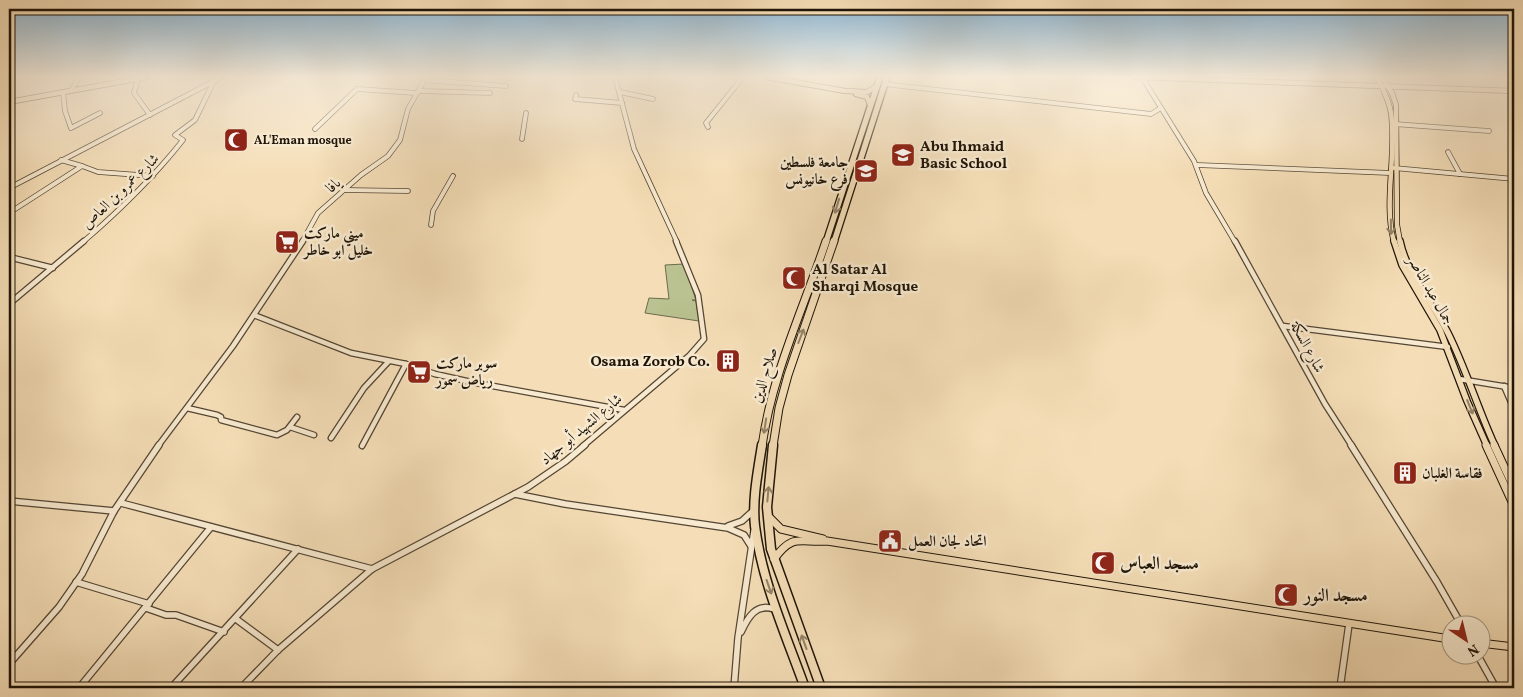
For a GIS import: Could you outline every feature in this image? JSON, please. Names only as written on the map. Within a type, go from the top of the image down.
[{"type":"highway","name":"صلاح الدين","points":[[805,688],[764,569],[755,524],[760,461],[770,398],[778,371],[850,183],[869,110]]},
{"type":"highway","name":"صلاح الدين","points":[[821,688],[774,560],[768,515],[773,446],[780,402],[818,292],[872,110]]},
{"type":"highway","points":[[778,371],[781,377],[788,375]]},
{"type":"highway","points":[[770,398],[776,397],[780,402]]},
{"type":"main road","name":"جمال عبد الناصر","points":[[1389,110],[1392,170],[1391,238],[1395,252],[1440,328],[1478,428],[1514,506]]},
{"type":"main road","name":"جمال عبد الناصر","points":[[1396,110],[1397,124],[1392,170],[1400,240],[1406,260],[1448,333],[1491,438],[1514,488]]},
{"type":"main road","points":[[768,515],[782,529],[827,541],[1440,638]]},
{"type":"main road","points":[[774,560],[782,548],[790,541],[827,541]]},
{"type":"main road","points":[[1490,644],[1514,647]]},
{"type":"street","points":[[66,110],[70,128],[100,113]]},
{"type":"street","points":[[146,110],[150,115]]},
{"type":"street","points":[[9,188],[160,110]]},
{"type":"street","name":"شارع عمرو بن العاص","points":[[9,304],[108,220],[153,176],[183,140],[175,135],[195,120],[200,110]]},
{"type":"street","points":[[316,129],[336,110]]},
{"type":"street","name":"يافا","points":[[9,664],[59,607],[100,541],[114,511],[144,465],[254,315],[304,240],[318,213],[361,175],[388,156],[400,140],[408,110]]},
{"type":"street","name":"شارع الشهيد أبو جهاد","points":[[242,688],[278,650],[372,569],[515,494],[566,460],[689,356],[704,339],[698,295],[668,221],[634,150],[624,110]]},
{"type":"street","points":[[708,127],[706,123],[717,110]]},
{"type":"street","points":[[1109,110],[1151,114],[1158,110]]},
{"type":"street","name":"شارع السكة","points":[[1162,110],[1197,165],[1206,193],[1283,326],[1325,404],[1437,582],[1455,614]]},
{"type":"street","points":[[522,139],[526,113]]},
{"type":"street","points":[[1390,124],[1489,130]]},
{"type":"street","points":[[1448,152],[1460,174]]},
{"type":"street","points":[[61,160],[98,172],[153,176]]},
{"type":"street","points":[[1197,165],[1392,170],[1514,179]]},
{"type":"street","points":[[9,212],[82,166]]},
{"type":"street","points":[[431,225],[433,212],[453,176]]},
{"type":"street","points":[[344,190],[408,191]]},
{"type":"street","points":[[9,257],[53,268]]},
{"type":"street","points":[[254,315],[351,353],[406,364],[435,374],[471,382],[624,410]]},
{"type":"street","points":[[1283,326],[1448,347]]},
{"type":"street","points":[[331,438],[341,426],[361,392],[382,373],[389,362]]},
{"type":"street","points":[[362,446],[406,364]]},
{"type":"street","points":[[1459,379],[1514,388]]},
{"type":"street","points":[[1504,386],[1514,409]]},
{"type":"street","points":[[187,408],[221,416],[221,420],[277,435],[283,434],[297,417]]},
{"type":"street","points":[[290,427],[314,435]]},
{"type":"street","points":[[515,494],[565,504],[724,527],[742,533],[749,540],[750,546]]},
{"type":"street","points":[[9,501],[114,511]]},
{"type":"street","points":[[121,503],[372,569]]},
{"type":"street","points":[[724,527],[742,521],[755,508]]},
{"type":"street","points":[[734,688],[738,638],[750,546],[755,524]]},
{"type":"street","points":[[79,688],[211,527]]},
{"type":"street","points":[[170,688],[236,619],[298,549]]},
{"type":"street","points":[[76,582],[148,606],[166,616],[176,615],[224,632]]},
{"type":"street","points":[[738,638],[747,619],[754,610],[767,607],[777,611]]},
{"type":"street","points":[[236,619],[278,650]]},
{"type":"street","points":[[1340,688],[1349,624]]},
{"type":"street","points":[[1483,664],[1496,688]]},
{"type":"green space","points":[[684,264],[696,300],[692,300],[696,301],[699,321],[645,313],[649,298],[669,299],[665,265]]},
{"type":"place","name":"AL'Eman mosque","points":[[236,140]]},
{"type":"place","name":"Abu Ihmaid Basic School","points":[[903,155]]},
{"type":"place","name":"جامعة فلسطين فرع خانيونس","points":[[866,171]]},
{"type":"place","name":"ميني ماركت خليل ابو خاطر","points":[[287,242]]},
{"type":"place","name":"Al Satar Al Sharqi Mosque","points":[[794,278]]},
{"type":"place","name":"Osama Zorob Co.","points":[[728,361]]},
{"type":"place","name":"سوبر ماركت رياض سمور","points":[[419,372]]},
{"type":"place","name":"فقاسة الغلبان","points":[[1405,473]]},
{"type":"place","name":"اتحاد لجان العمل","points":[[890,541]]},
{"type":"place","name":"مسجد العباس","points":[[1103,563]]},
{"type":"place","name":"مسجد النور","points":[[1286,595]]}]
